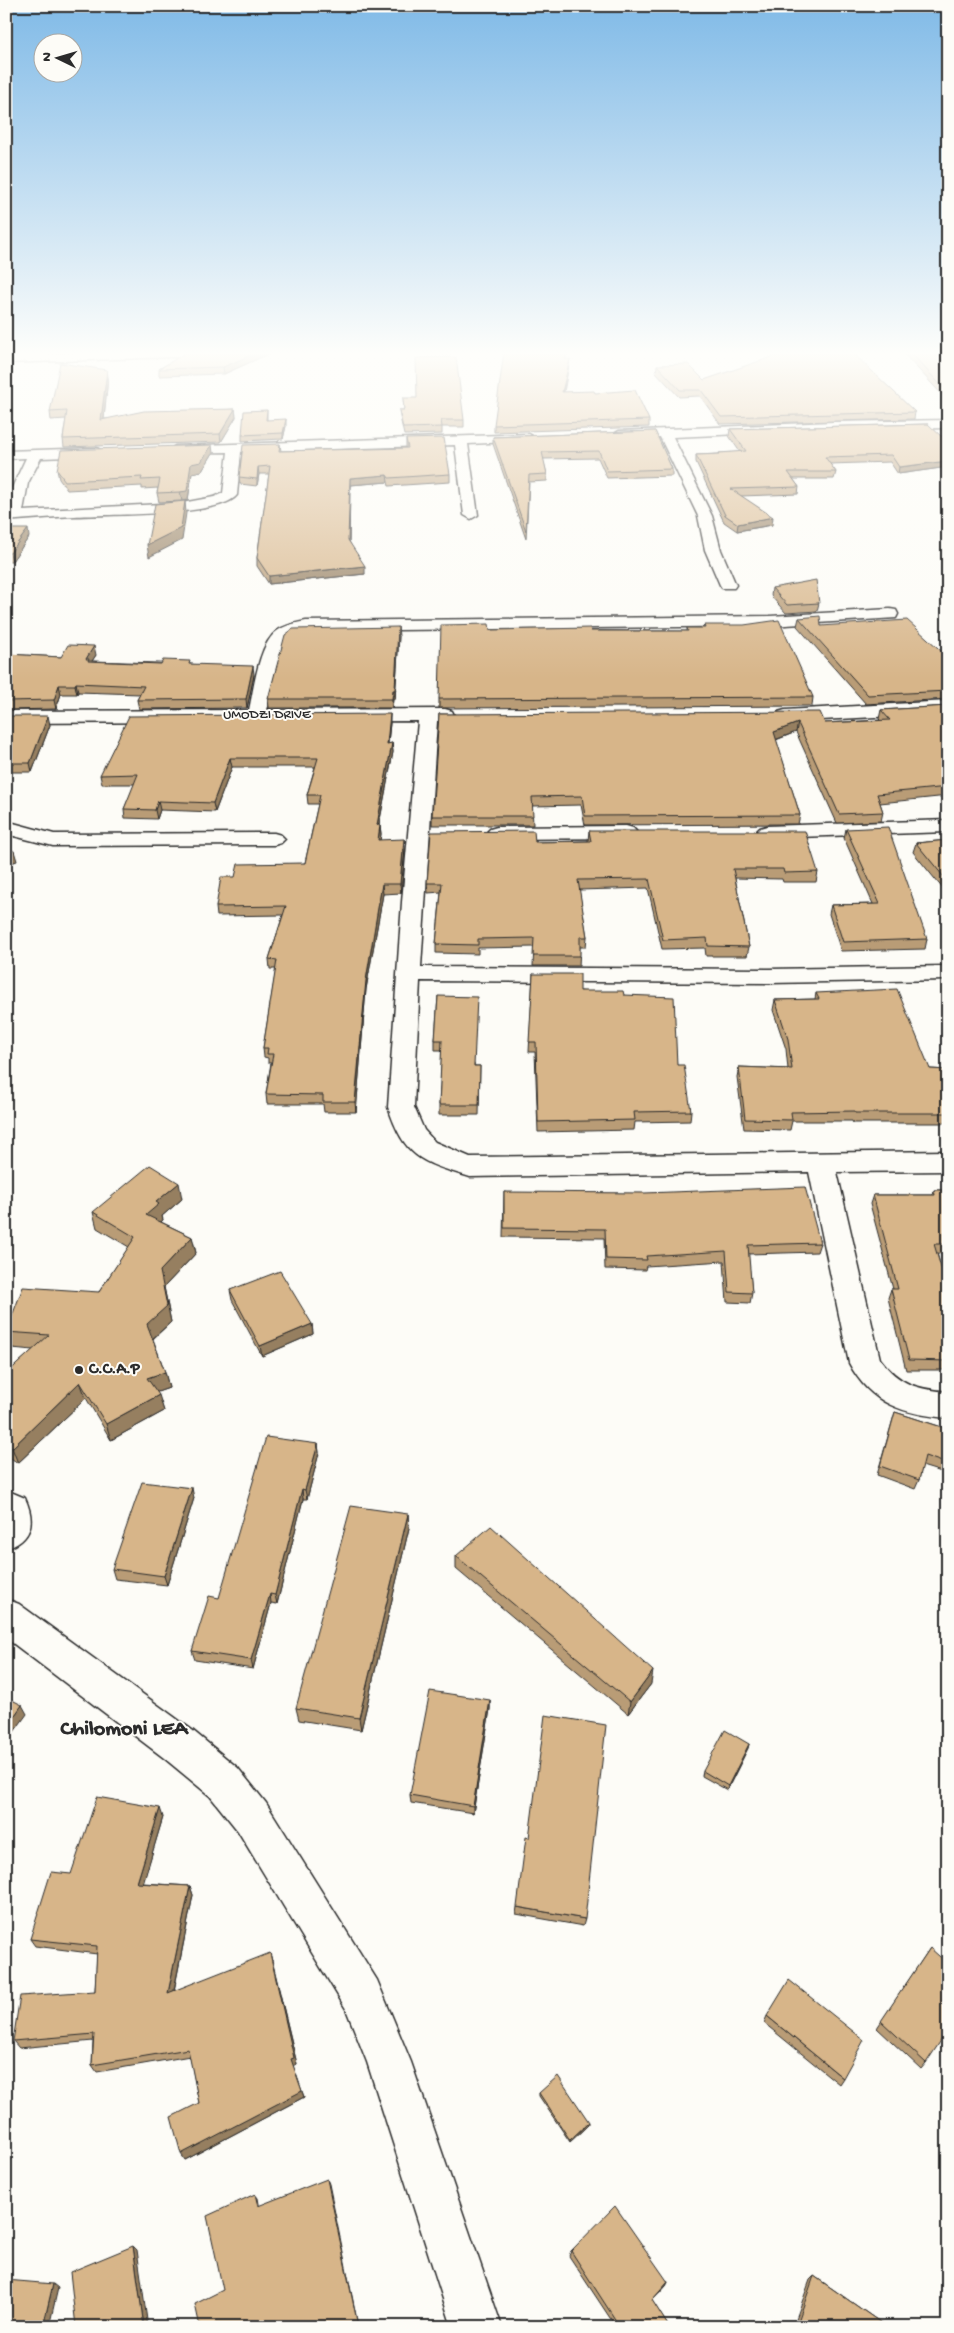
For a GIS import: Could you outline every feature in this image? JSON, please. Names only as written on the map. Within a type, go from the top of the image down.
[{"type":"street","points":[[32,461],[19,482],[11,517],[68,511],[174,507],[221,501],[230,495],[234,461]]},
{"type":"street","points":[[464,461],[471,515]]},
{"type":"street","points":[[678,461],[705,516],[713,550],[728,586]]},
{"type":"street","points":[[257,714],[276,640],[288,630],[300,627],[347,624],[770,621],[890,614]]},
{"type":"street","points":[[768,716],[898,712],[948,707]]},
{"type":"street","points":[[428,715],[428,833],[410,974],[401,1107],[409,1132],[422,1147],[442,1158],[470,1167],[948,1161]]},
{"type":"street","name":"UMODZI DRIVE","points":[[6,716],[466,715]]},
{"type":"street","points":[[749,832],[809,832],[948,826]]},
{"type":"street","points":[[6,827],[53,840],[274,840]]},
{"type":"street","points":[[476,833],[650,832]]},
{"type":"street","points":[[410,974],[769,976],[948,973]]},
{"type":"street","points":[[821,1163],[865,1363],[876,1380],[896,1394],[919,1403],[948,1405]]},
{"type":"street","points":[[6,1505],[12,1509],[15,1524],[6,1534]]},
{"type":"street","points":[[6,1616],[178,1744],[224,1782],[252,1817],[362,1995],[389,2062],[477,2327]]},
{"type":"building","points":[[59,461],[202,461],[191,464],[187,491],[180,492],[157,493],[160,479],[141,480],[142,477],[65,481],[57,470]]},
{"type":"building","points":[[241,461],[448,461],[450,474],[389,478],[387,475],[350,478],[348,540],[365,566],[269,576],[257,558],[270,466],[258,467],[257,479],[239,477]]},
{"type":"building","points":[[501,461],[544,461],[547,474],[529,475],[526,531]]},
{"type":"building","points":[[603,461],[668,461],[672,469],[607,471]]},
{"type":"building","points":[[699,461],[828,461],[836,472],[788,472],[799,487],[731,489],[773,517],[738,524],[725,515]]},
{"type":"building","points":[[895,461],[948,461],[948,461],[899,467]]},
{"type":"building","points":[[185,501],[181,528],[147,545],[155,504]]},
{"type":"building","points":[[6,529],[28,529],[10,553],[6,553]]},
{"type":"building","points":[[816,580],[819,603],[787,605],[772,588]]},
{"type":"building","points":[[820,616],[821,626],[907,620],[948,657],[948,691],[868,695],[799,618]]},
{"type":"building","points":[[779,620],[813,697],[439,699],[441,625],[489,624],[490,630],[590,628],[591,631],[688,631],[687,628],[705,628],[704,625],[744,625]]},
{"type":"building","points":[[398,627],[395,690],[393,690],[392,699],[268,699],[285,635],[293,629]]},
{"type":"building","points":[[68,645],[94,646],[86,659],[89,659],[88,661],[161,664],[163,660],[190,661],[189,664],[253,666],[246,699],[137,700],[144,686],[76,683],[75,685],[59,685],[54,700],[6,701],[6,654],[61,657]]},
{"type":"building","points":[[948,706],[948,787],[877,794],[883,812],[839,814],[798,723],[774,732],[800,815],[585,816],[582,796],[532,797],[533,816],[432,816],[439,714],[820,712],[825,723],[890,720],[881,710]]},
{"type":"building","points":[[390,714],[387,744],[392,743],[377,825],[380,825],[378,840],[404,839],[400,884],[382,884],[366,980],[355,1102],[323,1102],[323,1095],[266,1094],[273,1054],[267,1054],[268,1048],[263,1048],[277,960],[269,959],[286,906],[216,907],[221,877],[235,877],[238,864],[305,863],[320,795],[307,795],[318,758],[230,758],[213,803],[158,801],[155,810],[124,809],[138,774],[100,775],[129,716]]},
{"type":"building","points":[[6,716],[48,716],[30,763],[6,763]]},
{"type":"building","points":[[888,827],[927,939],[843,942],[831,905],[880,904],[846,829]]},
{"type":"building","points":[[534,831],[535,842],[591,841],[589,831],[805,831],[818,872],[784,873],[783,869],[733,869],[749,947],[708,946],[707,938],[663,940],[649,879],[578,880],[587,937],[580,937],[580,956],[533,956],[534,938],[478,939],[478,945],[436,944],[442,883],[427,883],[431,832]]},
{"type":"building","points":[[948,840],[948,882],[916,843]]},
{"type":"building","points":[[6,844],[14,851],[6,854]]},
{"type":"building","points":[[533,974],[580,974],[580,991],[623,991],[624,995],[674,997],[677,1065],[684,1065],[691,1111],[634,1112],[635,1120],[538,1122],[536,1042],[529,1042]]},
{"type":"building","points":[[897,989],[930,1069],[948,1070],[948,1113],[791,1112],[792,1120],[745,1119],[739,1067],[792,1069],[788,1039],[775,1000],[819,999],[816,993]]},
{"type":"building","points":[[438,996],[477,997],[474,1066],[480,1066],[479,1105],[439,1105],[442,1040],[435,1040]]},
{"type":"building","points":[[150,1165],[179,1183],[156,1202],[159,1204],[146,1215],[192,1237],[160,1271],[167,1306],[147,1324],[165,1372],[147,1378],[159,1395],[106,1424],[80,1382],[12,1448],[6,1444],[6,1374],[49,1335],[6,1332],[23,1287],[99,1292],[135,1237],[93,1212]]},
{"type":"building","points":[[805,1187],[820,1243],[748,1245],[752,1293],[729,1292],[726,1251],[646,1256],[647,1260],[606,1259],[605,1229],[504,1228],[504,1192],[645,1193]]},
{"type":"building","points":[[934,1190],[948,1190],[948,1244],[934,1244],[948,1291],[948,1361],[909,1360],[891,1289],[898,1289],[873,1195],[935,1195]]},
{"type":"building","points":[[280,1271],[312,1324],[260,1346],[230,1290]]},
{"type":"building","points":[[895,1412],[948,1429],[948,1464],[925,1456],[919,1480],[880,1466]]},
{"type":"building","points":[[266,1437],[318,1444],[305,1490],[302,1489],[275,1595],[270,1594],[251,1660],[192,1651],[209,1596],[219,1598]]},
{"type":"building","points":[[142,1482],[192,1488],[164,1576],[112,1569]]},
{"type":"building","points":[[351,1506],[408,1514],[359,1718],[296,1708]]},
{"type":"building","points":[[491,1526],[653,1671],[630,1702],[456,1556]]},
{"type":"building","points":[[430,1691],[490,1700],[473,1806],[410,1795]]},
{"type":"building","points":[[6,1697],[22,1705],[6,1728]]},
{"type":"building","points":[[545,1715],[606,1725],[585,1919],[517,1907],[526,1837],[529,1838]]},
{"type":"building","points":[[725,1730],[749,1744],[728,1786],[703,1771]]},
{"type":"building","points":[[97,1797],[160,1808],[137,1883],[190,1886],[168,1993],[270,1953],[294,2058],[291,2059],[302,2091],[181,2154],[171,2117],[199,2103],[188,2049],[92,2065],[94,2034],[13,2041],[20,1996],[95,1991],[97,1946],[30,1939],[51,1872],[71,1874]]},
{"type":"building","points":[[930,1948],[948,1964],[948,2030],[926,2063],[881,2021]]},
{"type":"building","points":[[789,1980],[864,2040],[843,2078],[767,2016]]},
{"type":"building","points":[[558,2076],[589,2122],[570,2140],[539,2093]]},
{"type":"building","points":[[327,2179],[357,2321],[343,2327],[200,2327],[195,2304],[223,2290],[207,2216],[255,2194],[258,2206]]},
{"type":"building","points":[[615,2206],[668,2282],[652,2300],[669,2327],[620,2327],[571,2251]]},
{"type":"building","points":[[133,2246],[144,2327],[76,2327],[70,2272]]},
{"type":"building","points":[[814,2276],[887,2327],[796,2327]]},
{"type":"building","points":[[6,2280],[53,2284],[43,2327],[6,2327]]},
{"type":"place","name":"C.C.A.P","points":[[79,1370]]},
{"type":"district","name":"Chilomoni LEA","points":[[124,1730]]}]
